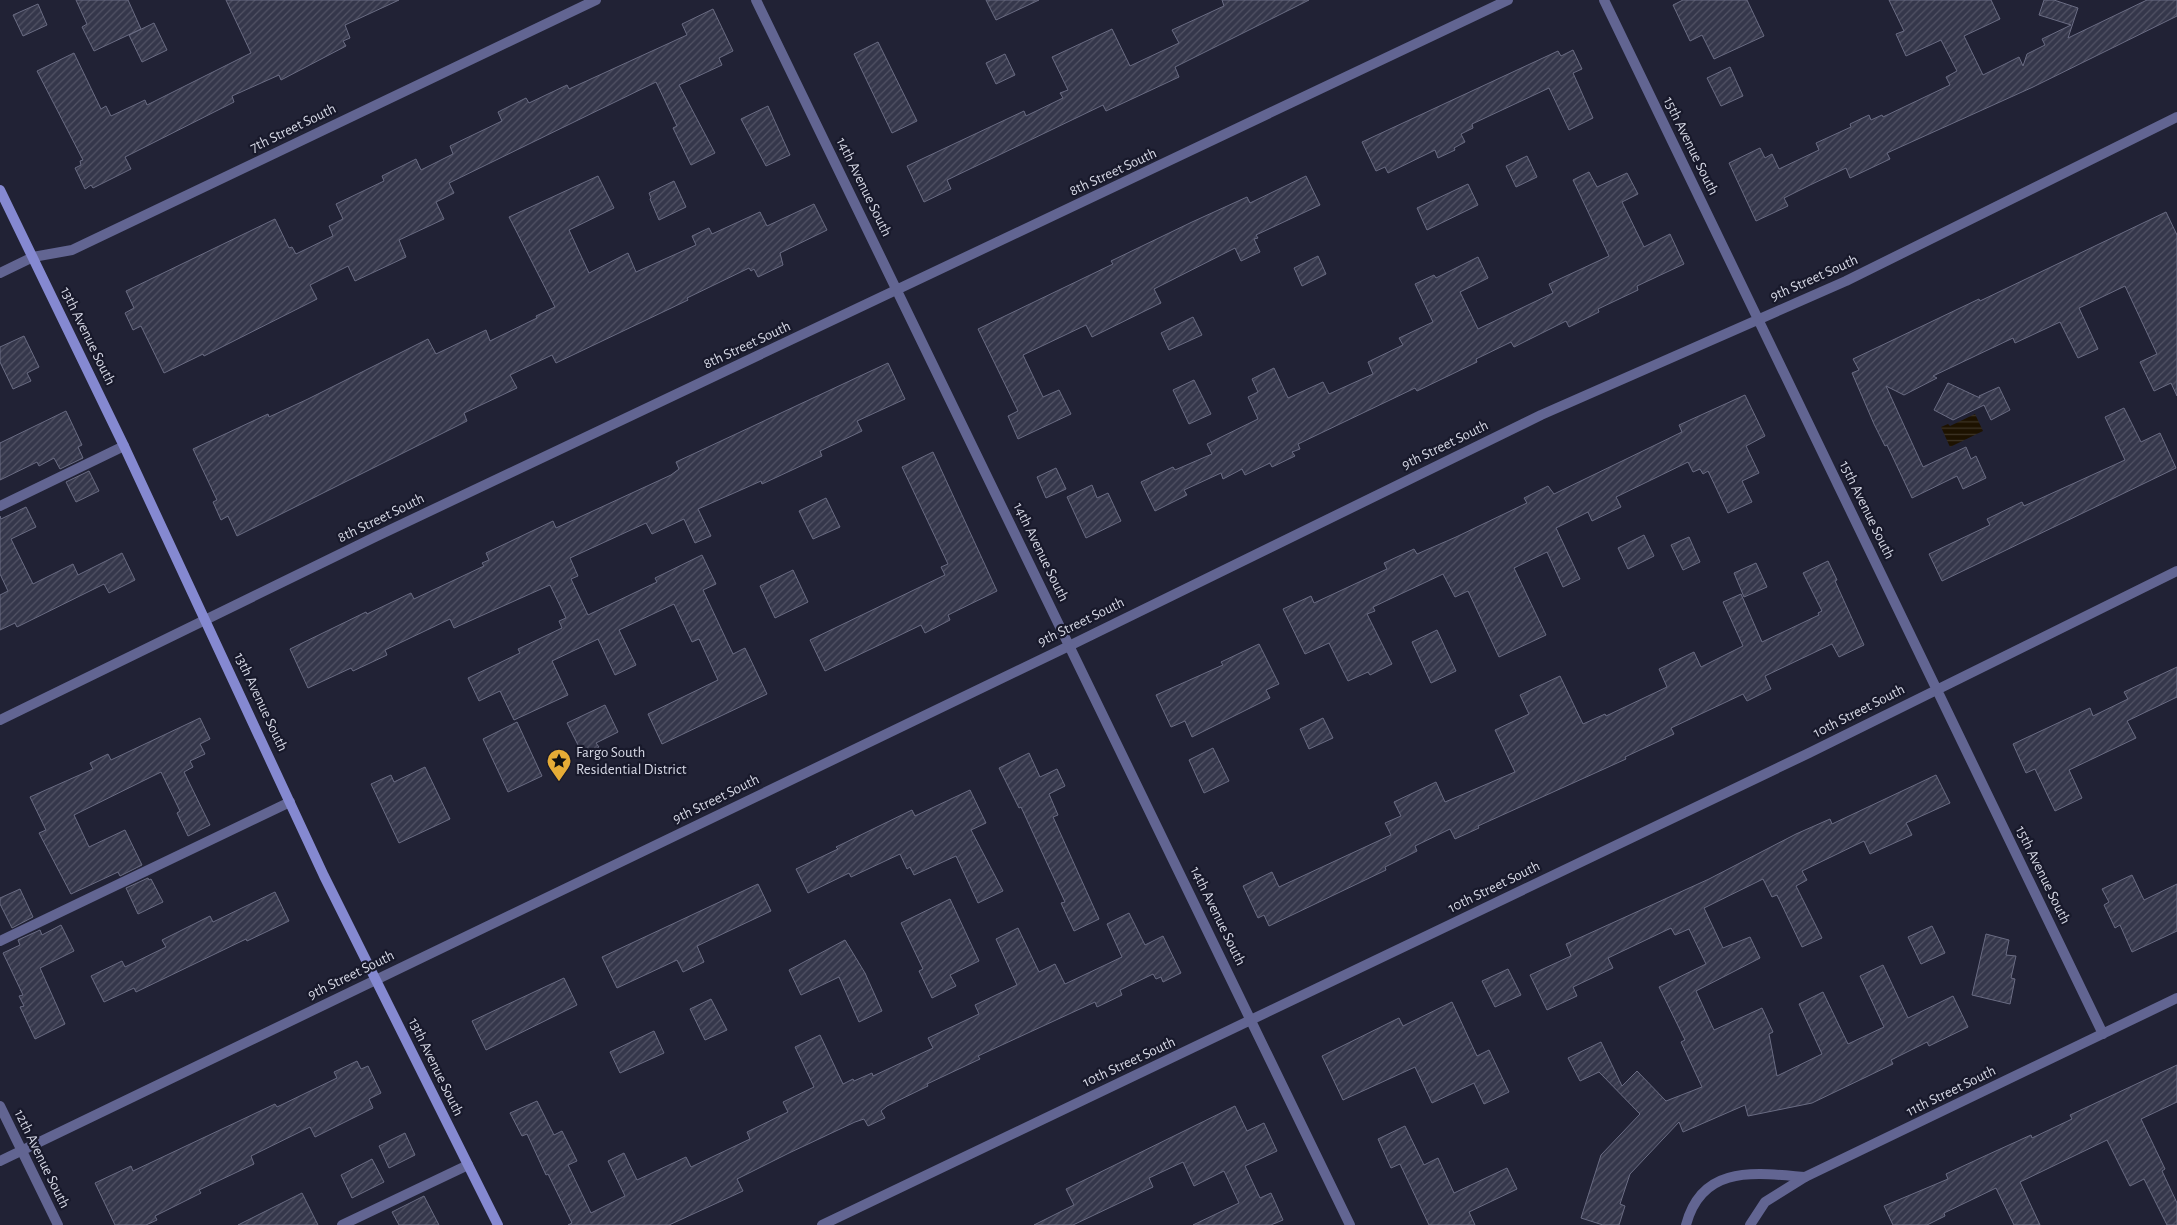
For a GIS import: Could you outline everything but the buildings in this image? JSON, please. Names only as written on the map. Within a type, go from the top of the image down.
[{"type":"street","name":"7th Street South","points":[[0,273],[33,257],[72,250],[596,0]]},
{"type":"street","name":"14th Avenue South","points":[[756,0],[1350,1225]]},
{"type":"street","name":"8th Street South","points":[[0,720],[375,537],[1508,0]]},
{"type":"street","name":"15th Avenue South","points":[[1604,0],[2103,1034]]},
{"type":"street","name":"9th Street South","points":[[0,1161],[1069,646],[1541,415],[1846,281],[2177,117]]},
{"type":"street","name":"13th Avenue South","points":[[0,190],[124,446],[290,802],[498,1225]]},
{"type":"street","points":[[0,506],[124,446]]},
{"type":"street","name":"10th Street South","points":[[822,1225],[1252,1021],[2177,571]]},
{"type":"street","points":[[0,941],[290,802]]},
{"type":"street","name":"11th Street South","points":[[1750,1225],[1765,1202],[1805,1178],[2177,998]]},
{"type":"street","name":"12th Avenue South","points":[[0,1106],[58,1225]]},
{"type":"street","points":[[342,1225],[468,1165]]},
{"type":"street","points":[[1686,1225],[1694,1202],[1705,1190],[1722,1180],[1744,1174],[1805,1178]]},
{"type":"shaded area","points":[[1975,414],[1983,431],[1950,447],[1941,427],[1948,424],[1950,426]]},
{"type":"place","name":"Fargo South Residential District","points":[[559,782]]}]
